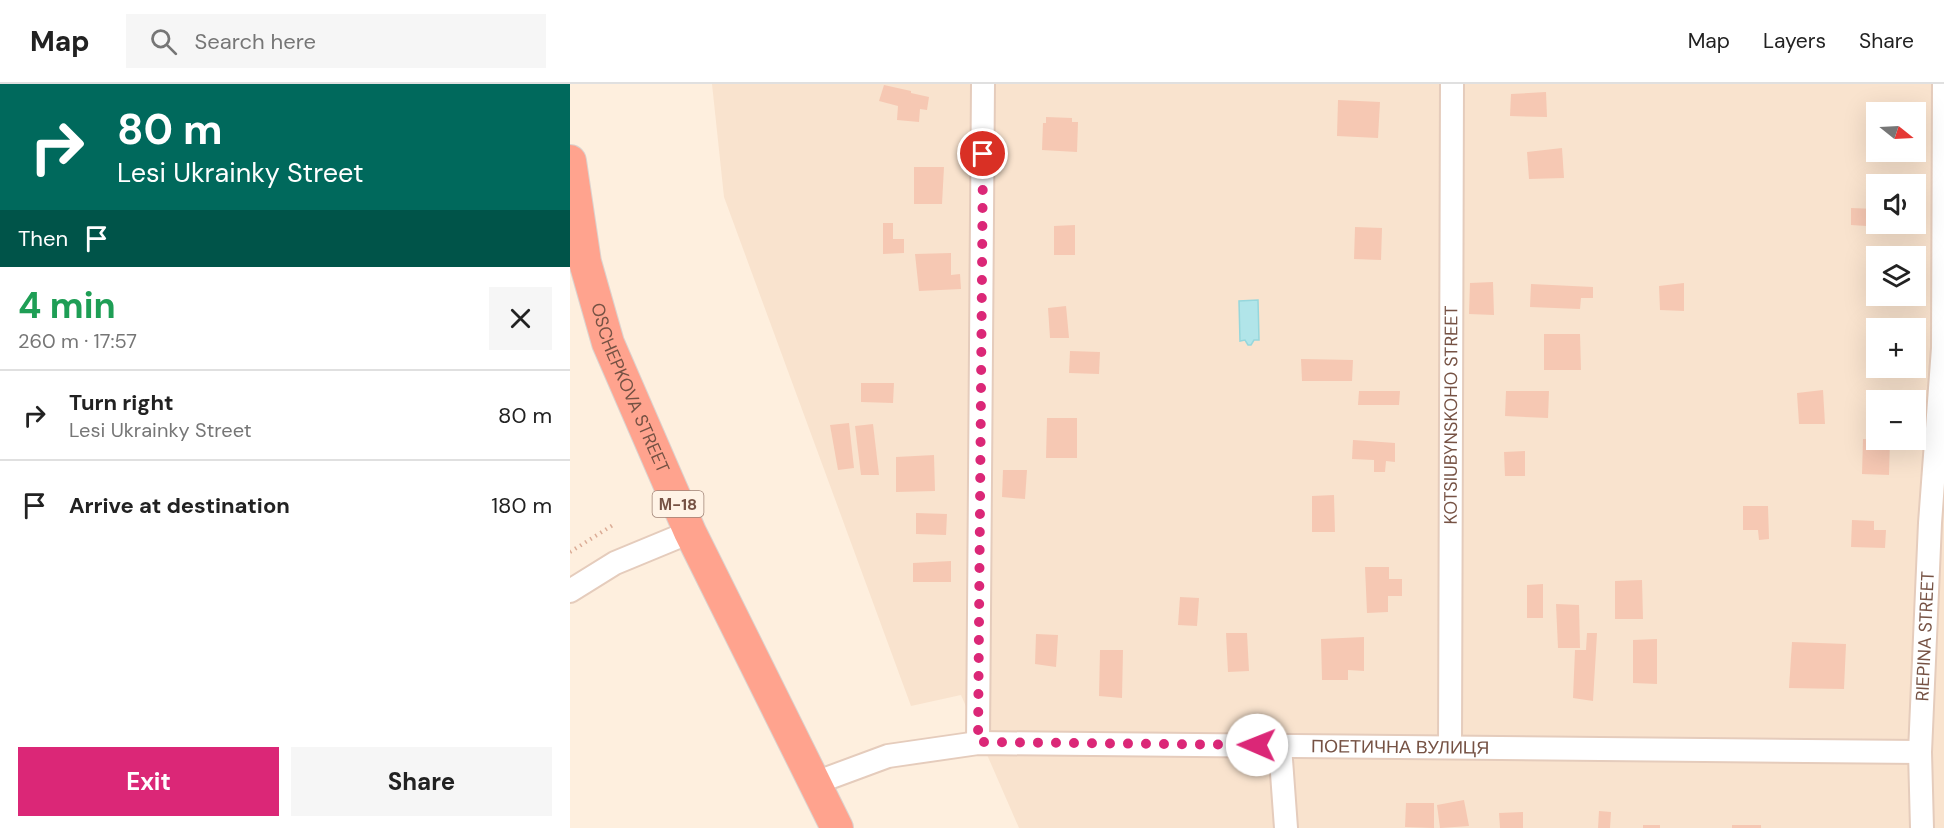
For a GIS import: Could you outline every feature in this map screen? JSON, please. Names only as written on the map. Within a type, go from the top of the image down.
[{"type":"highway","name":"OSCHEPKOVA STREET","points":[[570,161],[585,262],[608,343],[690,532],[837,828]]},
{"type":"street","points":[[978,742],[984,84]]},
{"type":"street","name":"KOTSIUBYNSKOHO STREET","points":[[1450,747],[1452,84]]},
{"type":"street","name":"RIEPINA STREET","points":[[1922,828],[1920,752],[1930,522],[1944,347],[1944,84]]},
{"type":"street","points":[[570,591],[615,563],[690,532]]},
{"type":"street","name":"ПОЕТИЧНА ВУЛИЦЯ","points":[[815,783],[888,756],[978,742],[1920,752]]},
{"type":"street","points":[[1280,746],[1286,828]]},
{"type":"path","points":[[570,552],[613,525]]},
{"type":"shaded area","points":[[712,84],[1944,84],[1944,828],[1019,828],[961,695],[911,706],[724,197]]},
{"type":"water","points":[[1258,300],[1259,340],[1254,340],[1251,345],[1248,345],[1245,340],[1240,341],[1239,301]]},
{"type":"building","points":[[884,85],[929,97],[927,110],[920,109],[919,122],[897,120],[898,106],[879,101]]},
{"type":"building","points":[[1546,92],[1547,117],[1510,116],[1511,94]]},
{"type":"building","points":[[1338,100],[1380,102],[1378,138],[1337,136]]},
{"type":"building","points":[[1046,117],[1072,118],[1072,122],[1078,122],[1077,152],[1042,150],[1043,123],[1046,123]]},
{"type":"building","points":[[1562,148],[1564,178],[1529,179],[1527,152]]},
{"type":"building","points":[[914,167],[944,167],[942,204],[914,204]]},
{"type":"building","points":[[1851,208],[1866,209],[1866,226],[1851,225]]},
{"type":"building","points":[[883,223],[893,223],[893,239],[904,239],[904,253],[883,254]]},
{"type":"building","points":[[1075,225],[1075,255],[1054,255],[1054,226]]},
{"type":"building","points":[[1355,227],[1382,228],[1381,260],[1354,259]]},
{"type":"building","points":[[951,253],[951,275],[960,274],[961,289],[919,291],[915,254]]},
{"type":"building","points":[[1493,282],[1494,315],[1469,314],[1470,283]]},
{"type":"building","points":[[1684,283],[1684,311],[1660,310],[1659,286]]},
{"type":"building","points":[[1531,284],[1593,287],[1593,298],[1581,298],[1580,309],[1530,307]]},
{"type":"building","points":[[1066,306],[1069,338],[1050,338],[1048,308]]},
{"type":"building","points":[[1544,334],[1580,334],[1581,370],[1544,370]]},
{"type":"building","points":[[1070,351],[1100,352],[1099,374],[1069,373]]},
{"type":"building","points":[[1301,359],[1353,360],[1352,381],[1302,381]]},
{"type":"building","points":[[861,383],[894,383],[893,403],[861,402]]},
{"type":"building","points":[[1823,390],[1825,424],[1799,424],[1797,393]]},
{"type":"building","points":[[1359,391],[1400,391],[1399,405],[1358,405]]},
{"type":"building","points":[[1506,391],[1549,391],[1548,418],[1505,416]]},
{"type":"building","points":[[1047,418],[1077,418],[1077,458],[1046,458]]},
{"type":"building","points":[[849,423],[854,468],[838,470],[830,425]]},
{"type":"building","points":[[873,424],[879,475],[861,475],[855,426]]},
{"type":"building","points":[[1863,439],[1866,439],[1866,450],[1890,450],[1889,475],[1862,474]]},
{"type":"building","points":[[1353,440],[1395,443],[1395,462],[1386,461],[1385,472],[1374,472],[1374,460],[1352,459]]},
{"type":"building","points":[[1525,451],[1525,476],[1505,476],[1504,452]]},
{"type":"building","points":[[934,455],[935,491],[896,492],[896,457]]},
{"type":"building","points":[[1003,470],[1027,470],[1025,499],[1002,497]]},
{"type":"building","points":[[1334,495],[1335,532],[1312,532],[1312,496]]},
{"type":"building","points":[[1743,506],[1768,506],[1769,539],[1759,540],[1758,530],[1743,530]]},
{"type":"building","points":[[916,513],[947,514],[946,535],[916,534]]},
{"type":"building","points":[[1852,520],[1874,521],[1874,530],[1886,530],[1885,548],[1851,547]]},
{"type":"building","points":[[951,561],[951,582],[913,582],[913,563]]},
{"type":"building","points":[[1365,567],[1389,567],[1389,579],[1402,579],[1402,596],[1388,596],[1388,612],[1367,613]]},
{"type":"building","points":[[1642,580],[1643,619],[1615,619],[1615,581]]},
{"type":"building","points":[[1543,584],[1543,618],[1527,618],[1527,585]]},
{"type":"building","points":[[1180,597],[1199,598],[1197,626],[1178,625]]},
{"type":"building","points":[[1556,604],[1579,605],[1580,648],[1558,648]]},
{"type":"building","points":[[1226,633],[1247,633],[1249,671],[1228,672]]},
{"type":"building","points":[[1587,633],[1597,633],[1593,701],[1573,698],[1575,650],[1586,650]]},
{"type":"building","points":[[1036,634],[1058,635],[1056,667],[1035,664]]},
{"type":"building","points":[[1364,637],[1364,671],[1348,670],[1348,680],[1322,680],[1321,639]]},
{"type":"building","points":[[1657,639],[1657,684],[1633,683],[1633,640]]},
{"type":"building","points":[[1792,642],[1846,644],[1844,689],[1789,688]]},
{"type":"building","points":[[1100,650],[1123,650],[1122,698],[1099,696]]},
{"type":"building","points":[[1464,800],[1469,826],[1440,828],[1437,805]]},
{"type":"building","points":[[1406,803],[1434,803],[1434,828],[1405,827]]},
{"type":"building","points":[[1599,811],[1611,812],[1610,828],[1598,828]]},
{"type":"building","points":[[1523,812],[1523,828],[1500,828],[1499,813]]},
{"type":"building","points":[[1643,825],[1660,825],[1660,828],[1643,828]]},
{"type":"building","points":[[1732,825],[1761,825],[1761,828],[1732,828]]},
{"type":"route","points":[[983,154],[978,742],[1257,745]]}]
